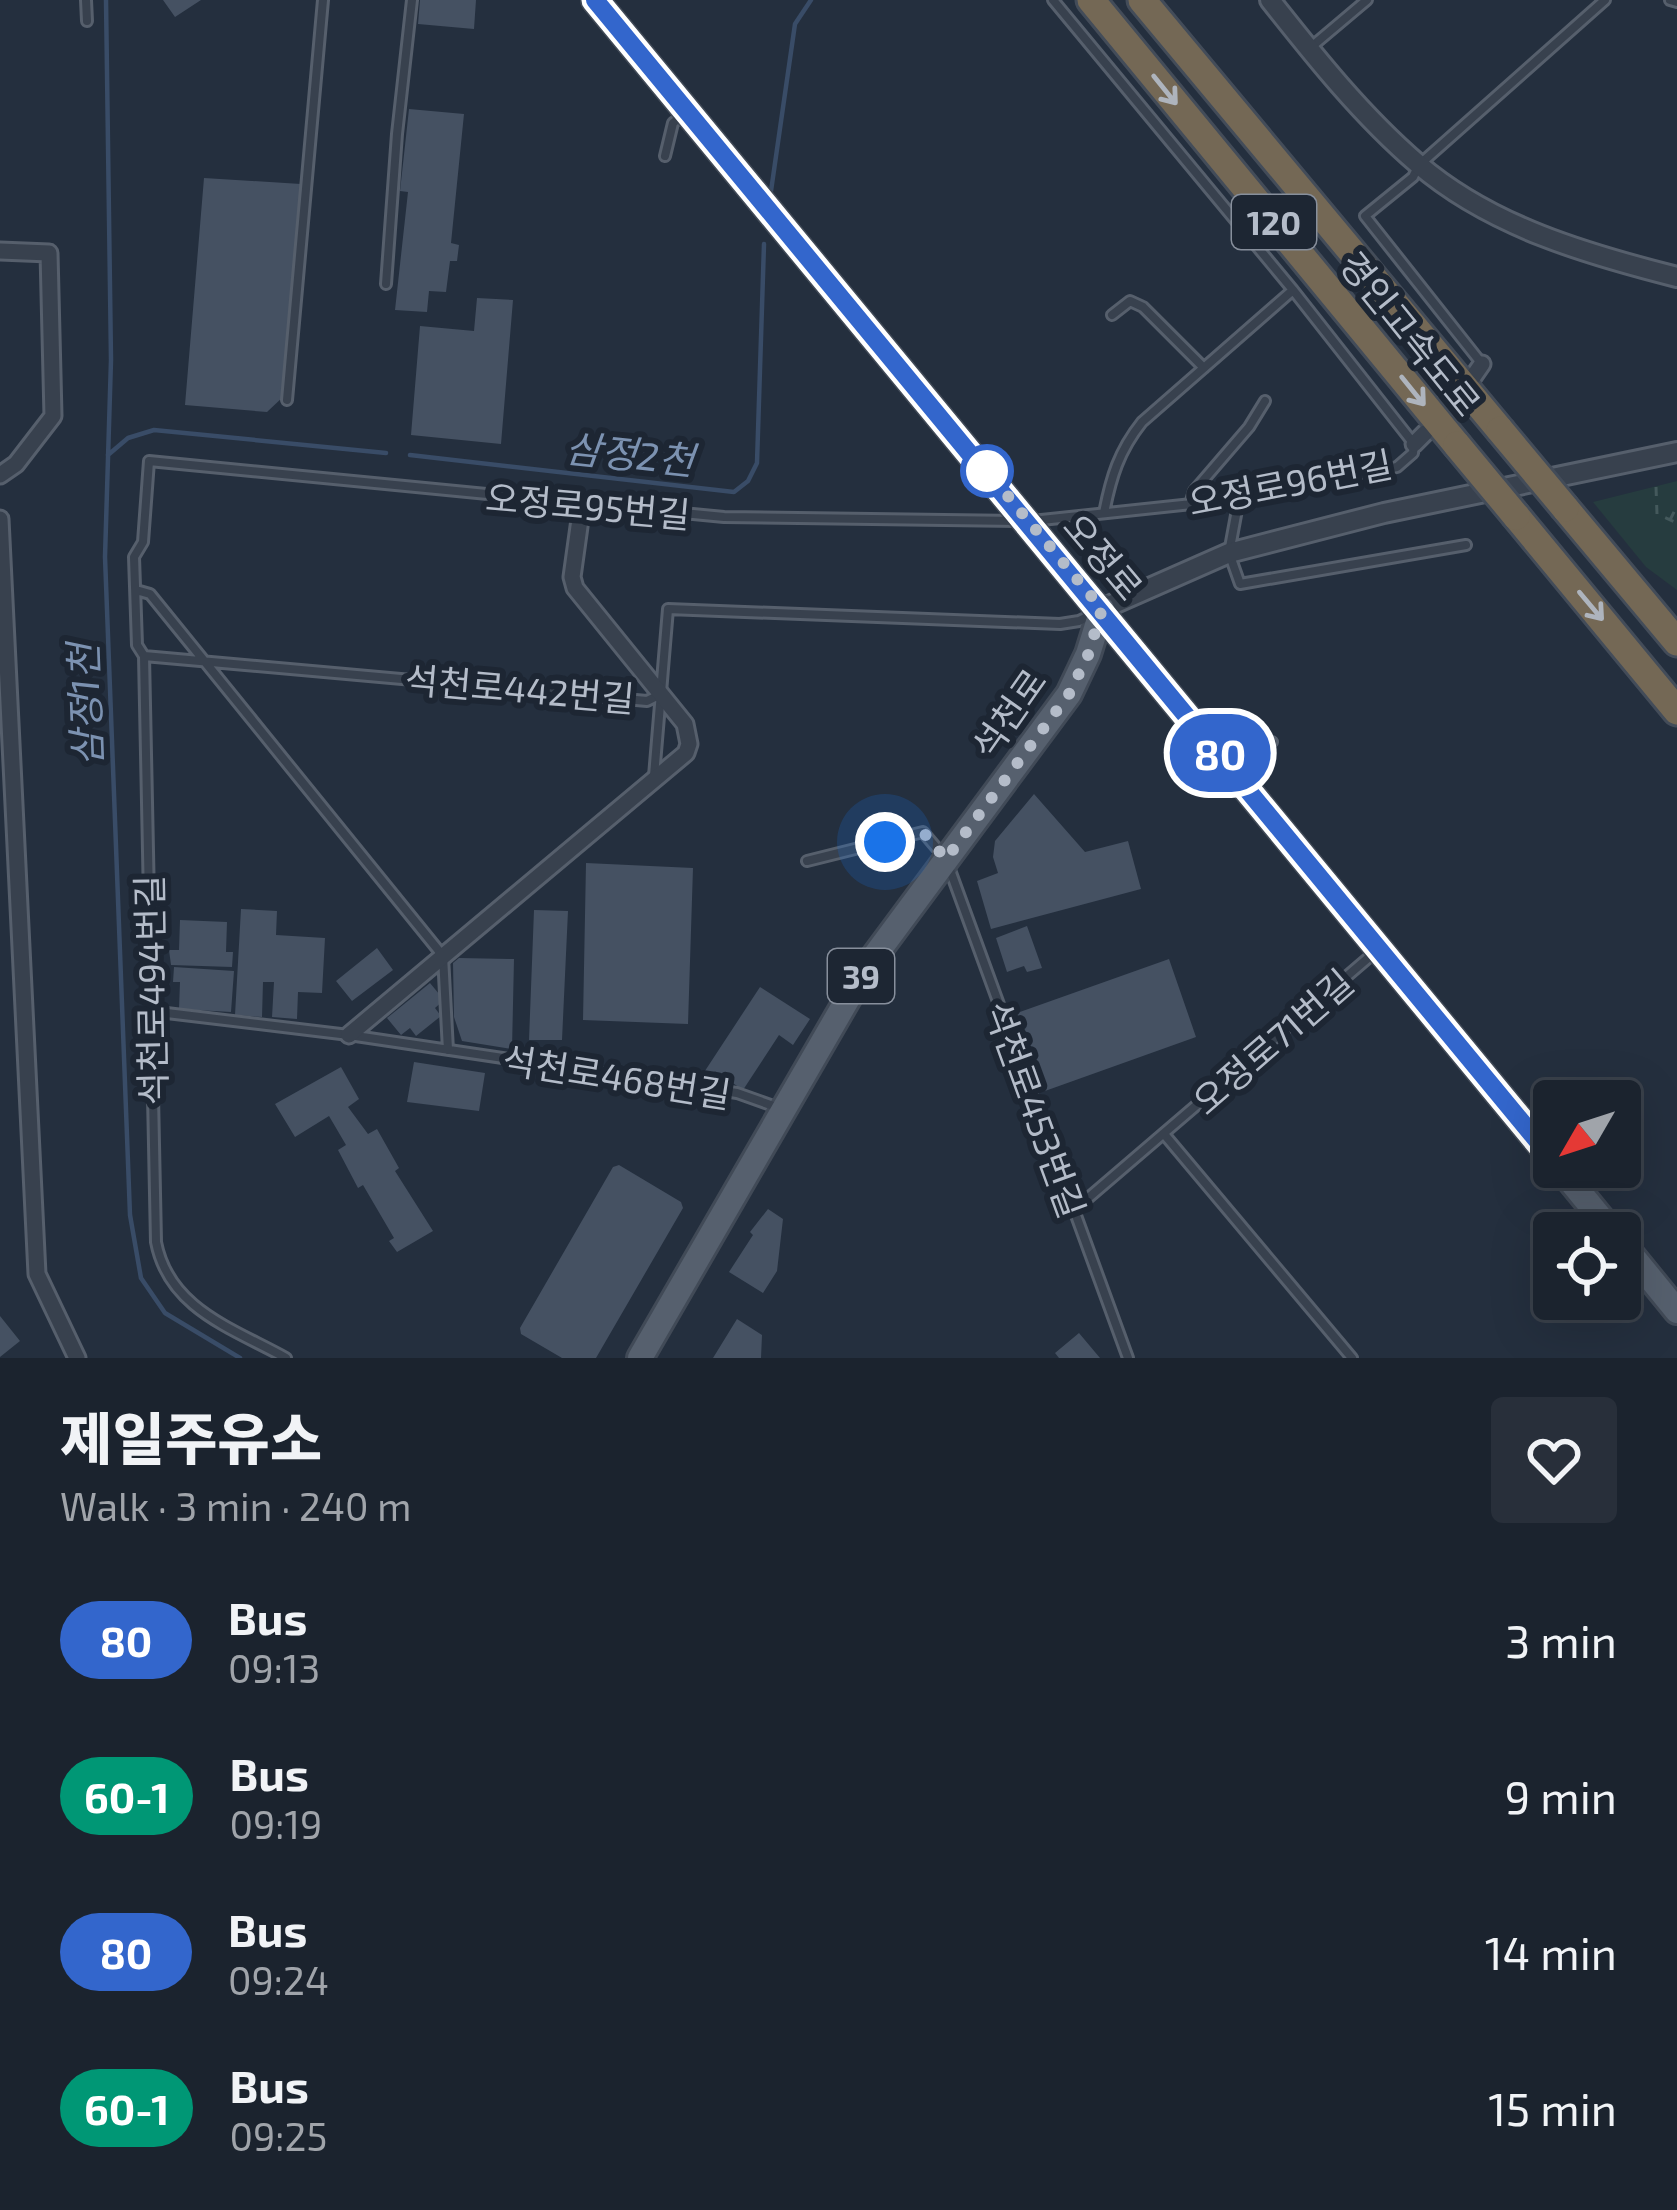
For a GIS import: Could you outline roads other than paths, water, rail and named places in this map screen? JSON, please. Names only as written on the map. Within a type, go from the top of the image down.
[{"type":"highway","name":"경인고속도로","points":[[1090,0],[1677,711]]},
{"type":"highway","name":"경인고속도로","points":[[1142,0],[1677,643]]},
{"type":"main road","name":"오정로","points":[[595,0],[1533,1135]]},
{"type":"main road","name":"석천로","points":[[640,1358],[865,969],[1069,694],[1102,609]]},
{"type":"main road","name":"오정로","points":[[1576,1188],[1596,1212]]},
{"type":"main road","points":[[1641,1267],[1677,1311]]},
{"type":"street","points":[[1270,0],[1309,49],[1419,165],[1503,219],[1572,247],[1677,277]]},
{"type":"street","points":[[0,251],[49,253],[53,416],[16,464],[0,475]]},
{"type":"street","points":[[1102,609],[1229,553],[1384,513],[1677,452]]},
{"type":"street","points":[[349,1035],[686,753],[685,724],[575,589],[572,577],[582,506]]},
{"type":"street","points":[[0,520],[37,1274],[76,1358]]},
{"type":"lane","points":[[86,0],[87,21]]},
{"type":"lane","points":[[287,400],[323,0]]},
{"type":"lane","points":[[386,284],[412,0]]},
{"type":"lane","name":"오정로96번길","points":[[1029,521],[1239,499],[1396,467],[1413,453],[1419,438],[1053,0]]},
{"type":"lane","points":[[1309,49],[1367,0]]},
{"type":"lane","points":[[1478,370],[1366,216],[1605,0]]},
{"type":"lane","points":[[665,156],[673,123],[687,111]]},
{"type":"lane","points":[[1104,513],[1112,472],[1142,422],[1293,290]]},
{"type":"lane","points":[[1112,315],[1130,302],[1143,307],[1204,368]]},
{"type":"lane","points":[[1190,504],[1194,491],[1265,401]]},
{"type":"lane","name":"오정로95번길","points":[[149,461],[724,518],[1029,521]]},
{"type":"lane","name":"석천로494번길","points":[[149,461],[142,542],[134,557],[136,645],[144,656],[156,1242],[170,1282],[194,1306],[286,1358]]},
{"type":"lane","points":[[1239,499],[1229,553],[1240,584],[1466,545]]},
{"type":"lane","points":[[136,590],[150,594],[443,956],[448,1050]]},
{"type":"lane","name":"석천로442번길","points":[[144,656],[647,701],[661,694],[668,609],[1060,624],[1102,609]]},
{"type":"lane","points":[[653,780],[661,694]]},
{"type":"lane","points":[[1236,773],[1272,742]]},
{"type":"lane","points":[[807,861],[923,832],[946,859]]},
{"type":"lane","name":"석천로453번길","points":[[946,859],[1128,1358]]},
{"type":"lane","name":"오정로71번길","points":[[1072,1211],[1380,948]]},
{"type":"lane","name":"석천로468번길","points":[[150,1011],[349,1035],[737,1093],[784,1109]]},
{"type":"lane","name":"오정로71번길","points":[[1164,1134],[1352,1358]]},
{"type":"waterway","name":"삼정1천","points":[[106,0],[111,360],[105,557],[130,1215],[141,1278],[165,1313],[240,1358]]},
{"type":"waterway","name":"삼정2천","points":[[771,191],[795,24],[811,0]]},
{"type":"waterway","name":"삼정2천","points":[[410,455],[734,492],[748,481],[757,463],[764,244]]},
{"type":"waterway","name":"삼정2천","points":[[108,455],[128,438],[154,430],[386,453]]},
{"type":"tunnel","points":[[1432,425],[1467,384]]}]
